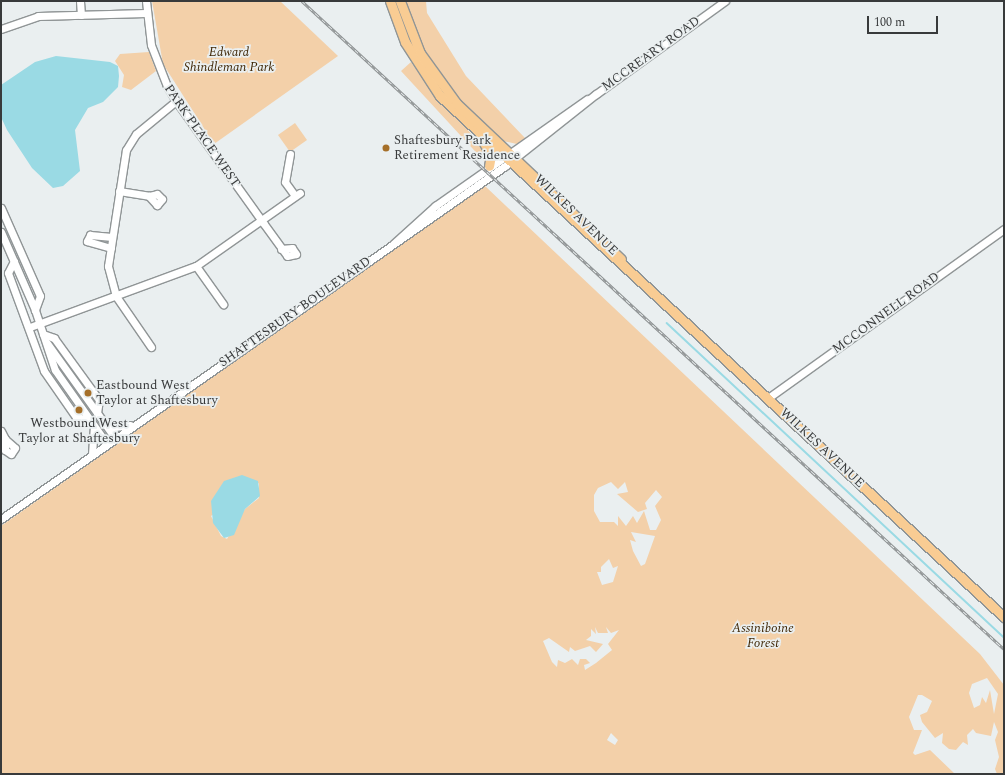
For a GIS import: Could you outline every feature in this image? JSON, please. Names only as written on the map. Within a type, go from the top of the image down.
[{"type":"main road","points":[[390,1],[412,56],[434,90],[468,123],[510,158]]},
{"type":"main road","points":[[400,1],[420,53],[436,77],[456,102],[510,158]]},
{"type":"main road","points":[[468,123],[490,150],[489,166]]},
{"type":"main road","name":"WILKES AVENUE","points":[[510,158],[1004,617]]},
{"type":"street","points":[[80,1],[81,15]]},
{"type":"street","name":"PARK PLACE WEST","points":[[146,1],[146,13],[158,69],[176,101],[282,248]]},
{"type":"street","name":"MCCREARY ROAD","points":[[510,158],[725,1]]},
{"type":"street","points":[[1,29],[38,16],[146,13]]},
{"type":"street","points":[[151,347],[116,296],[108,266],[126,150],[136,134],[176,101]]},
{"type":"street","points":[[30,327],[39,322],[116,296],[196,266],[297,195],[285,182],[290,154]]},
{"type":"street","name":"SHAFTESBURY BOULEVARD","points":[[392,244],[489,166],[510,158]]},
{"type":"street","name":"SHAFTESBURY BOULEVARD","points":[[1,520],[92,454],[392,244],[510,158]]},
{"type":"street","points":[[119,191],[149,196]]},
{"type":"street","points":[[1,208],[40,296],[35,310]]},
{"type":"street","name":"MCCONNELL ROAD","points":[[768,398],[1004,229]]},
{"type":"street","points":[[2,235],[35,310],[55,370],[107,444]]},
{"type":"street","points":[[110,248],[87,241],[90,235],[112,238]]},
{"type":"street","points":[[1,251],[8,248]]},
{"type":"street","points":[[14,261],[8,273],[30,327],[47,376],[76,418],[91,422]]},
{"type":"street","points":[[196,266],[223,304]]},
{"type":"street","points":[[44,337],[54,338],[99,400],[99,416],[115,438]]},
{"type":"street","points":[[99,416],[115,427],[138,422]]},
{"type":"street","points":[[91,422],[96,435],[92,454]]},
{"type":"street","points":[[1,431],[5,439]]},
{"type":"green space","name":"Edward Shindleman Park","points":[[152,1],[280,1],[338,56],[214,144],[163,64]]},
{"type":"green space","points":[[404,1],[426,1],[427,13],[466,76],[525,138],[517,144],[503,141],[452,92],[420,44]]},
{"type":"green space","points":[[149,52],[156,71],[131,90],[122,87],[124,75],[115,61],[120,54]]},
{"type":"green space","points":[[411,62],[433,94],[485,148],[485,162],[401,71]]},
{"type":"green space","points":[[295,123],[307,140],[290,152],[278,135]]},
{"type":"green space","name":"Assiniboine Forest","points":[[485,186],[980,654],[1004,685],[1004,774],[997,774],[995,769],[999,757],[995,740],[998,732],[994,722],[991,736],[976,733],[973,729],[967,735],[968,745],[963,742],[956,750],[949,749],[942,743],[943,733],[935,738],[922,722],[920,715],[927,712],[932,701],[922,695],[918,695],[909,717],[914,730],[922,730],[913,753],[915,755],[930,750],[955,774],[1,774],[1,526]],"holes":[[[611,482],[618,489],[625,482],[628,492],[617,494],[638,512],[647,509],[645,503],[656,490],[662,497],[655,506],[661,520],[656,530],[650,530],[644,511],[637,523],[633,516],[626,526],[618,516],[618,526],[614,522],[600,522],[594,511],[594,495],[598,488]],[[259,483],[259,498],[245,509],[227,539],[221,536],[211,516]],[[631,532],[655,536],[645,564],[641,566],[633,551],[630,540],[636,542]],[[609,559],[613,568],[618,566],[613,582],[602,585],[597,572],[601,572],[601,567]],[[595,627],[598,633],[608,633],[606,627],[611,633],[619,630],[608,644],[612,650],[585,670],[584,665],[590,663],[586,659],[580,659],[578,665],[572,659],[565,663],[558,660],[557,667],[552,662],[543,641],[549,638],[569,652],[570,647],[575,651],[590,646],[596,652],[603,644],[586,640],[591,636],[591,629],[596,634]],[[987,678],[998,694],[994,714],[990,690],[986,703],[982,697],[980,705],[974,708],[969,693],[972,684]],[[611,733],[618,740],[615,745],[607,740]]]},
{"type":"water","points":[[56,56],[110,62],[118,66],[119,76],[118,87],[103,102],[88,108],[75,130],[80,171],[63,186],[53,188],[32,168],[7,130],[1,117],[1,85],[35,62]]},
{"type":"water","points":[[242,475],[258,481],[260,496],[245,509],[234,535],[224,538],[213,523],[211,501],[224,481]]},
{"type":"waterway","points":[[667,323],[1004,637]]},
{"type":"railway","points":[[302,1],[1004,649]]},
{"type":"place","name":"Shaftesbury Park Retirement Residence","points":[[386,148]]},
{"type":"place","name":"Eastbound West Taylor at Shaftesbury","points":[[88,393]]},
{"type":"place","name":"Westbound West Taylor at Shaftesbury","points":[[79,410]]}]
